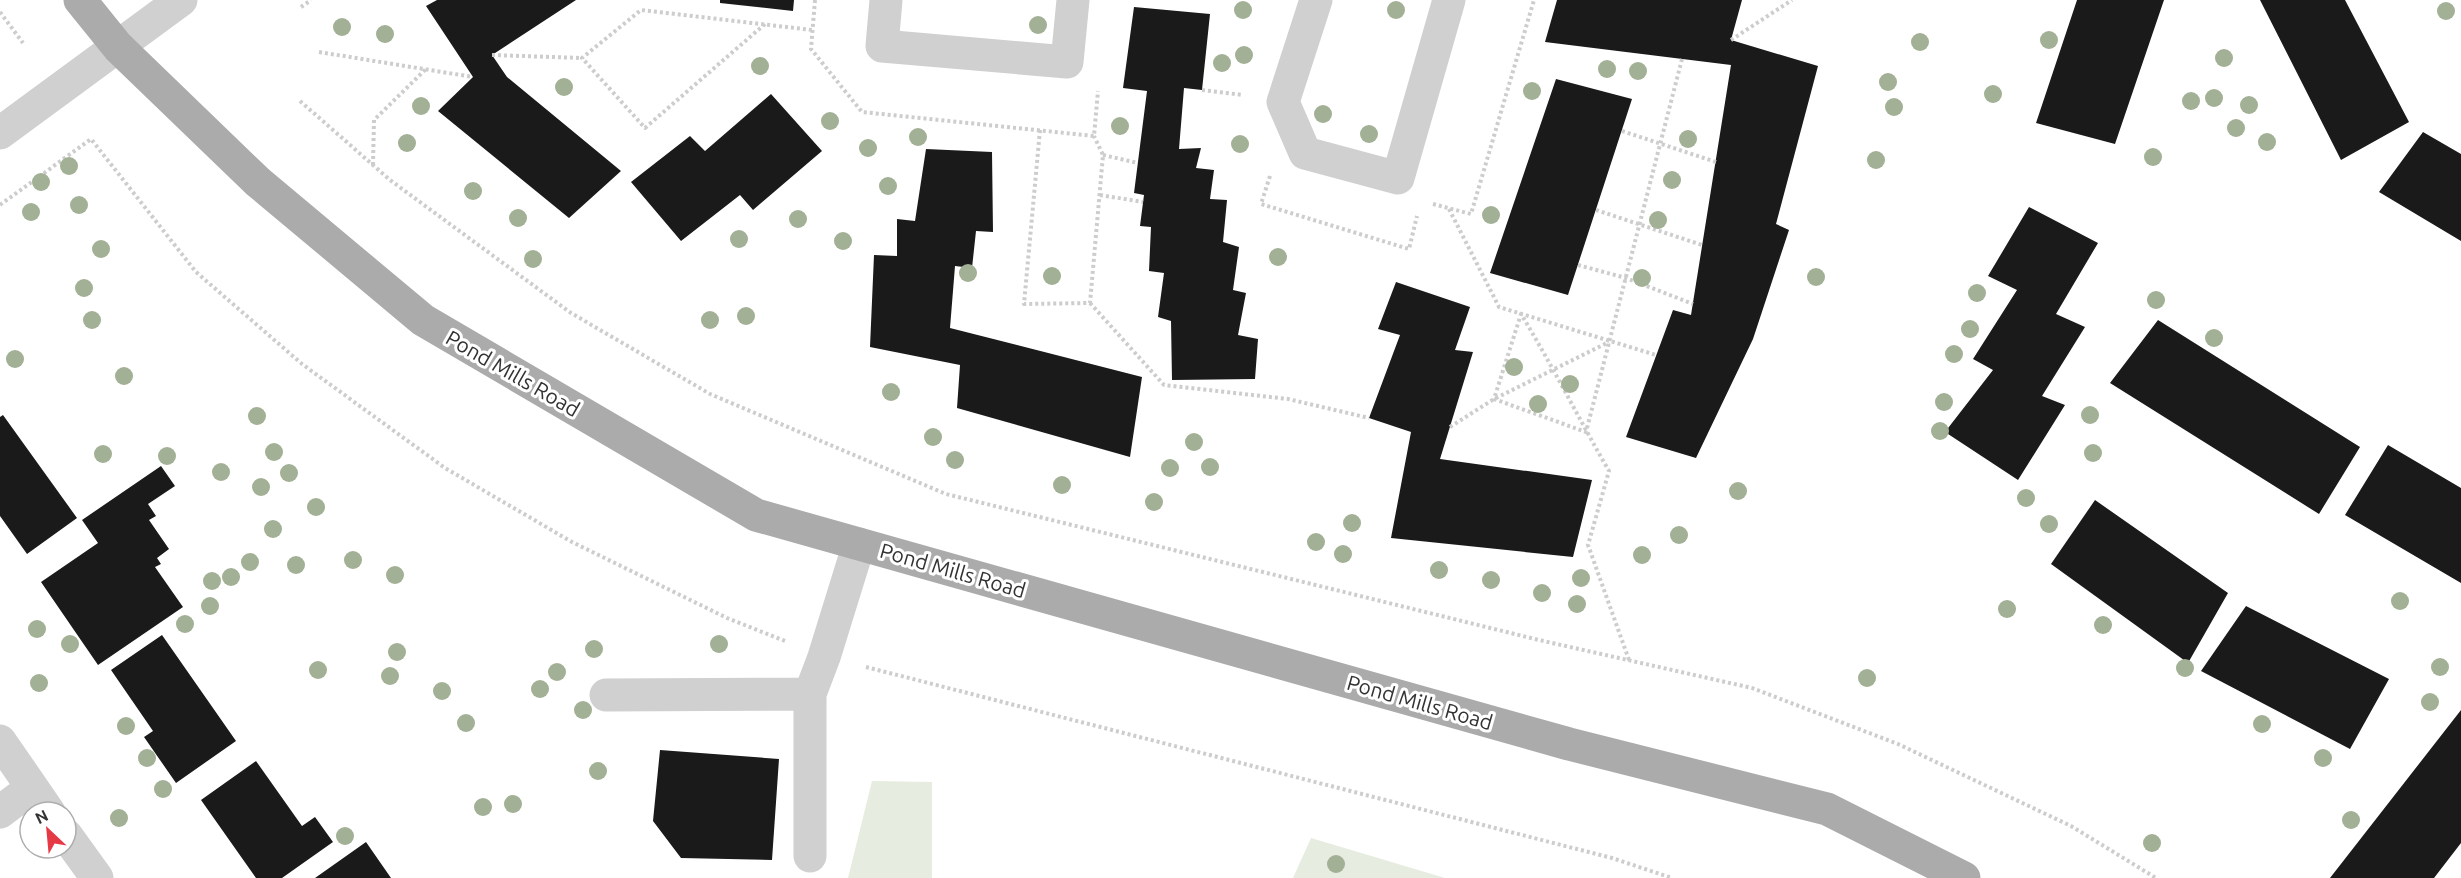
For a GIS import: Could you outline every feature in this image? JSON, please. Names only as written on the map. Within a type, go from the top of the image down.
[{"type":"main road","name":"Pond Mills Road","points":[[80,0],[118,48],[258,182],[423,320],[756,515],[1569,744],[1827,809],[1964,878]]},
{"type":"street","points":[[0,133],[181,0]]},
{"type":"street","points":[[886,0],[882,46],[1067,62],[1073,0]]},
{"type":"street","points":[[1316,0],[1283,102],[1305,153],[1398,178],[1449,0]]},
{"type":"street","points":[[810,856],[810,694],[824,657],[859,544]]},
{"type":"street","points":[[606,695],[810,694]]},
{"type":"street","points":[[0,741],[41,800]]},
{"type":"street","points":[[0,812],[18,807]]},
{"type":"street","points":[[78,852],[97,878]]},
{"type":"path","points":[[301,7],[311,0]]},
{"type":"path","points":[[1731,40],[1792,0]]},
{"type":"path","points":[[492,55],[582,58],[641,10],[812,30]]},
{"type":"path","points":[[0,12],[23,43]]},
{"type":"path","points":[[582,58],[645,128],[765,24]]},
{"type":"path","points":[[319,52],[473,77]]},
{"type":"path","points":[[1586,432],[1682,59]]},
{"type":"path","points":[[373,165],[374,120],[426,69]]},
{"type":"path","points":[[1202,90],[1252,96]]},
{"type":"path","points":[[300,101],[373,165],[571,313],[710,394],[946,494],[1752,688],[1898,744],[2071,826],[2156,878]]},
{"type":"path","points":[[1040,130],[1024,304],[1090,303]]},
{"type":"path","points":[[1622,131],[1716,162]]},
{"type":"path","points":[[1094,136],[1103,155],[1090,303],[1164,385],[1288,399],[1369,418]]},
{"type":"path","points":[[1103,155],[1138,163]]},
{"type":"path","points":[[1100,195],[1143,202]]},
{"type":"path","points":[[1449,209],[1499,307],[1656,355]]},
{"type":"path","points":[[1596,210],[1702,245]]},
{"type":"path","points":[[1578,265],[1626,278],[1693,304]]},
{"type":"path","points":[[1521,314],[1554,369],[1609,471],[1588,545],[1629,660]]},
{"type":"path","points":[[1494,399],[1521,314]]},
{"type":"path","points":[[1450,427],[1494,399],[1609,341]]},
{"type":"path","points":[[1494,399],[1586,432]]},
{"type":"shaded area","points":[[872,781],[932,782],[932,878],[848,878]]},
{"type":"shaded area","points":[[1311,838],[1445,878],[1293,878]]},
{"type":"building","points":[[437,0],[576,0],[492,55],[507,77],[621,171],[569,218],[438,111],[473,77],[426,6]]},
{"type":"building","points":[[720,0],[794,0],[793,11],[720,3]]},
{"type":"building","points":[[1557,0],[1742,0],[1731,40],[1818,66],[1776,224],[1789,230],[1753,339],[1696,458],[1626,437],[1673,310],[1691,315],[1731,65],[1545,42]]},
{"type":"building","points":[[2077,0],[2164,0],[2115,144],[2036,123]]},
{"type":"building","points":[[2260,0],[2345,0],[2409,122],[2341,160]]},
{"type":"building","points":[[1134,7],[1210,14],[1202,90],[1184,88],[1179,149],[1201,148],[1196,168],[1214,170],[1210,199],[1227,200],[1223,242],[1239,247],[1233,290],[1246,293],[1238,335],[1258,339],[1255,379],[1172,380],[1171,321],[1158,317],[1164,273],[1149,271],[1151,227],[1140,226],[1144,195],[1134,193],[1147,91],[1123,88]]},
{"type":"building","points":[[1556,79],[1632,99],[1568,295],[1490,273]]},
{"type":"building","points":[[771,94],[822,151],[753,210],[740,195],[681,241],[631,182],[690,136],[705,151]]},
{"type":"building","points":[[2423,132],[2461,154],[2461,241],[2379,192]]},
{"type":"building","points":[[926,149],[992,152],[993,232],[976,231],[972,268],[955,266],[950,328],[1142,377],[1130,457],[957,408],[960,365],[870,347],[874,255],[897,256],[897,219],[915,221]]},
{"type":"building","points":[[2029,207],[2098,243],[2056,314],[2085,327],[2042,396],[2065,405],[2018,480],[1945,432],[1993,370],[1973,359],[2017,290],[1988,276]]},
{"type":"building","points":[[1396,282],[1470,307],[1455,350],[1473,352],[1440,459],[1592,480],[1573,557],[1391,538],[1411,432],[1369,418],[1400,335],[1378,329]]},
{"type":"building","points":[[2158,320],[2360,447],[2319,514],[2110,383]]},
{"type":"building","points":[[3,415],[77,518],[27,554],[0,516],[0,417]]},
{"type":"building","points":[[2388,445],[2461,488],[2461,583],[2345,515]]},
{"type":"building","points":[[161,466],[175,486],[148,504],[156,516],[149,520],[169,549],[157,558],[161,564],[155,567],[183,607],[98,665],[41,582],[98,543],[82,520]]},
{"type":"building","points":[[2095,500],[2228,593],[2188,663],[2051,564]]},
{"type":"building","points":[[2246,606],[2389,679],[2350,749],[2201,671]]},
{"type":"building","points":[[162,635],[236,741],[176,783],[144,737],[153,731],[111,670]]},
{"type":"building","points":[[2461,710],[2461,843],[2434,878],[2330,878]]},
{"type":"building","points":[[660,750],[779,759],[772,860],[681,858],[653,821]]},
{"type":"building","points":[[256,761],[302,826],[315,817],[333,842],[282,878],[256,878],[201,800]]},
{"type":"building","points":[[366,842],[391,878],[315,878]]}]
